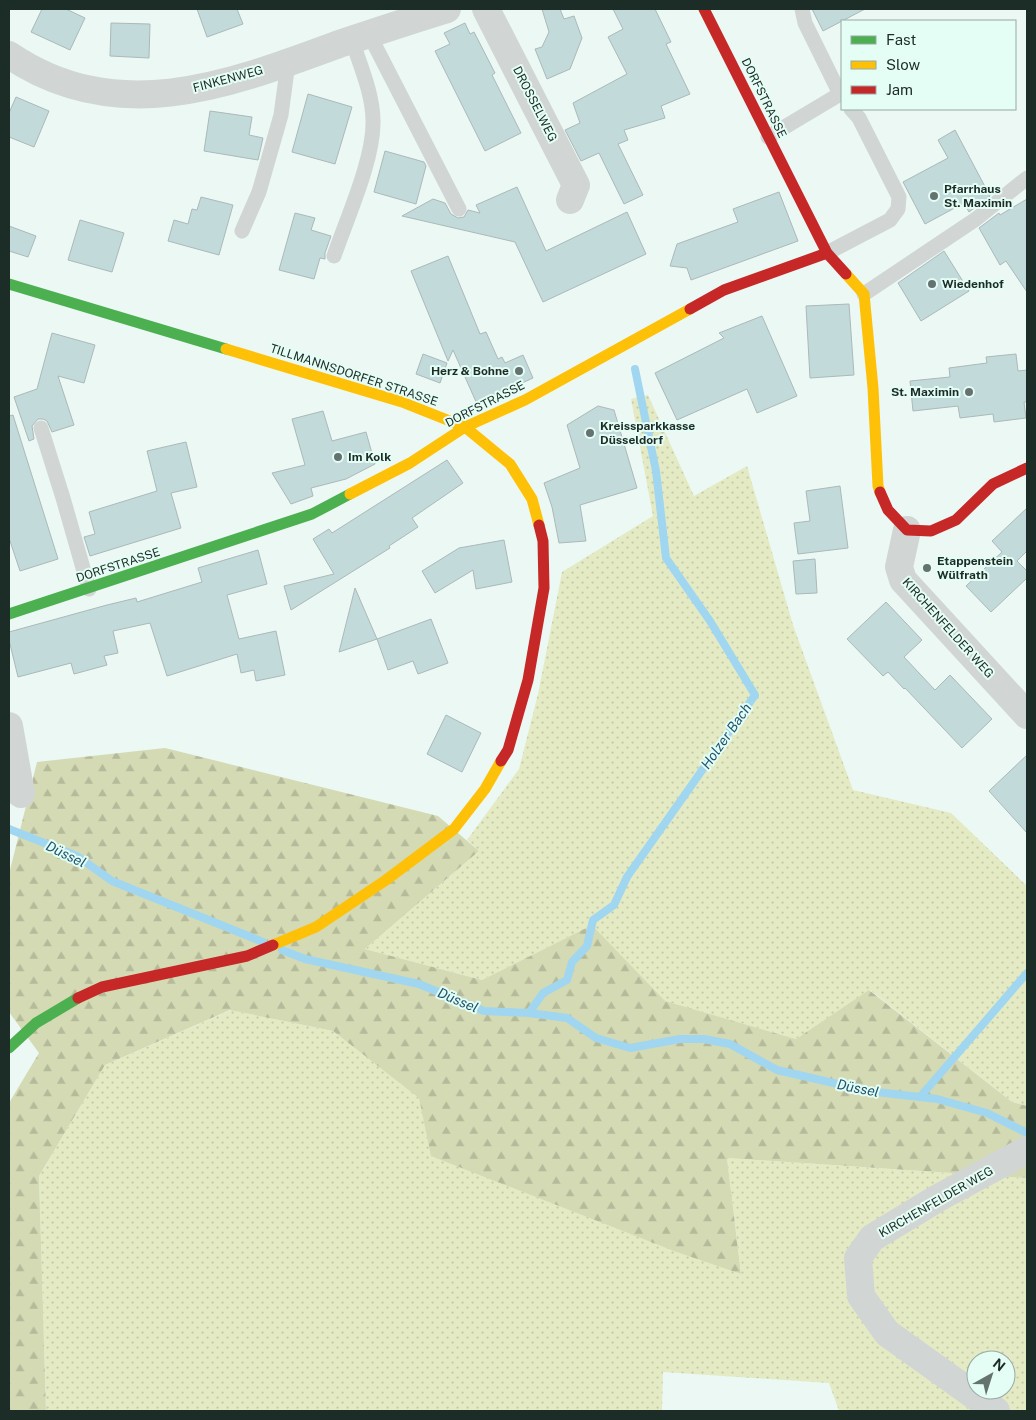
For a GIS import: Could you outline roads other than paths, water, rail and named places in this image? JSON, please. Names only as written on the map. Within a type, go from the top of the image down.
[{"type":"street","name":"FINKENWEG","points":[[9,55],[26,66],[67,84],[94,92],[124,95],[160,95],[196,88],[288,63],[361,37],[400,15],[447,9]]},
{"type":"street","name":"DROSSELWEG","points":[[486,9],[576,185],[570,200]]},
{"type":"street","name":"DORFSTRASSE","points":[[704,9],[827,253],[864,294]]},
{"type":"street","name":"DORFSTRASSE","points":[[9,614],[312,514],[410,463],[465,427],[525,400],[724,290],[827,253]]},
{"type":"street","name":"TILLMANNSDORFER STRASSE","points":[[9,284],[402,402],[465,427],[510,464],[532,499],[543,541],[544,588],[528,680],[508,750],[485,790],[454,829],[386,880],[316,927],[247,956],[102,987],[69,1002],[36,1024],[9,1048]]},
{"type":"street","points":[[864,294],[873,388],[878,486],[888,510],[907,530],[931,531],[956,520],[993,484],[1027,468]]},
{"type":"street","name":"KIRCHENFELDER WEG","points":[[907,530],[899,567],[903,580],[1027,715]]},
{"type":"street","points":[[9,726],[21,794]]},
{"type":"street","name":"KIRCHENFELDER WEG","points":[[996,1411],[888,1333],[861,1296],[858,1258],[872,1238],[938,1198],[1019,1155]]},
{"type":"lane","points":[[768,137],[841,95],[805,23],[802,9]]},
{"type":"lane","points":[[361,37],[459,209]]},
{"type":"lane","points":[[334,256],[362,175],[372,137],[373,119],[361,37]]},
{"type":"lane","points":[[242,231],[260,192],[281,115],[288,63]]},
{"type":"lane","points":[[827,253],[890,220],[898,209],[899,197],[858,118],[852,110]]},
{"type":"lane","points":[[864,294],[976,219],[1027,178]]},
{"type":"lane","points":[[41,428],[89,589]]},
{"type":"waterway","name":"Holzer Bach","points":[[529,1013],[543,993],[567,980],[572,962],[587,946],[593,920],[614,905],[627,877],[755,695],[710,621],[666,558],[656,471],[635,369]]},
{"type":"waterway","name":"Düssel","points":[[9,829],[77,856],[112,881],[263,942]]},
{"type":"waterway","name":"Düssel","points":[[282,950],[305,959],[419,984],[484,1011],[529,1013],[567,1018],[596,1038],[630,1048],[680,1039],[704,1039],[730,1044],[777,1070],[868,1091],[937,1099],[987,1113],[1027,1133]]},
{"type":"waterway","name":"Düssel","points":[[920,1097],[1027,973]]},
{"type":"place","name":"Pfarrhaus St. Maximin","points":[[934,196]]},
{"type":"place","name":"Wiedenhof","points":[[932,284]]},
{"type":"place","name":"Herz & Bohne","points":[[519,371]]},
{"type":"place","name":"St. Maximin","points":[[969,392]]},
{"type":"place","name":"Kreissparkkasse Düsseldorf","points":[[590,433]]},
{"type":"place","name":"Im Kolk","points":[[338,457]]},
{"type":"place","name":"Etappenstein Wülfrath","points":[[927,568]]}]
